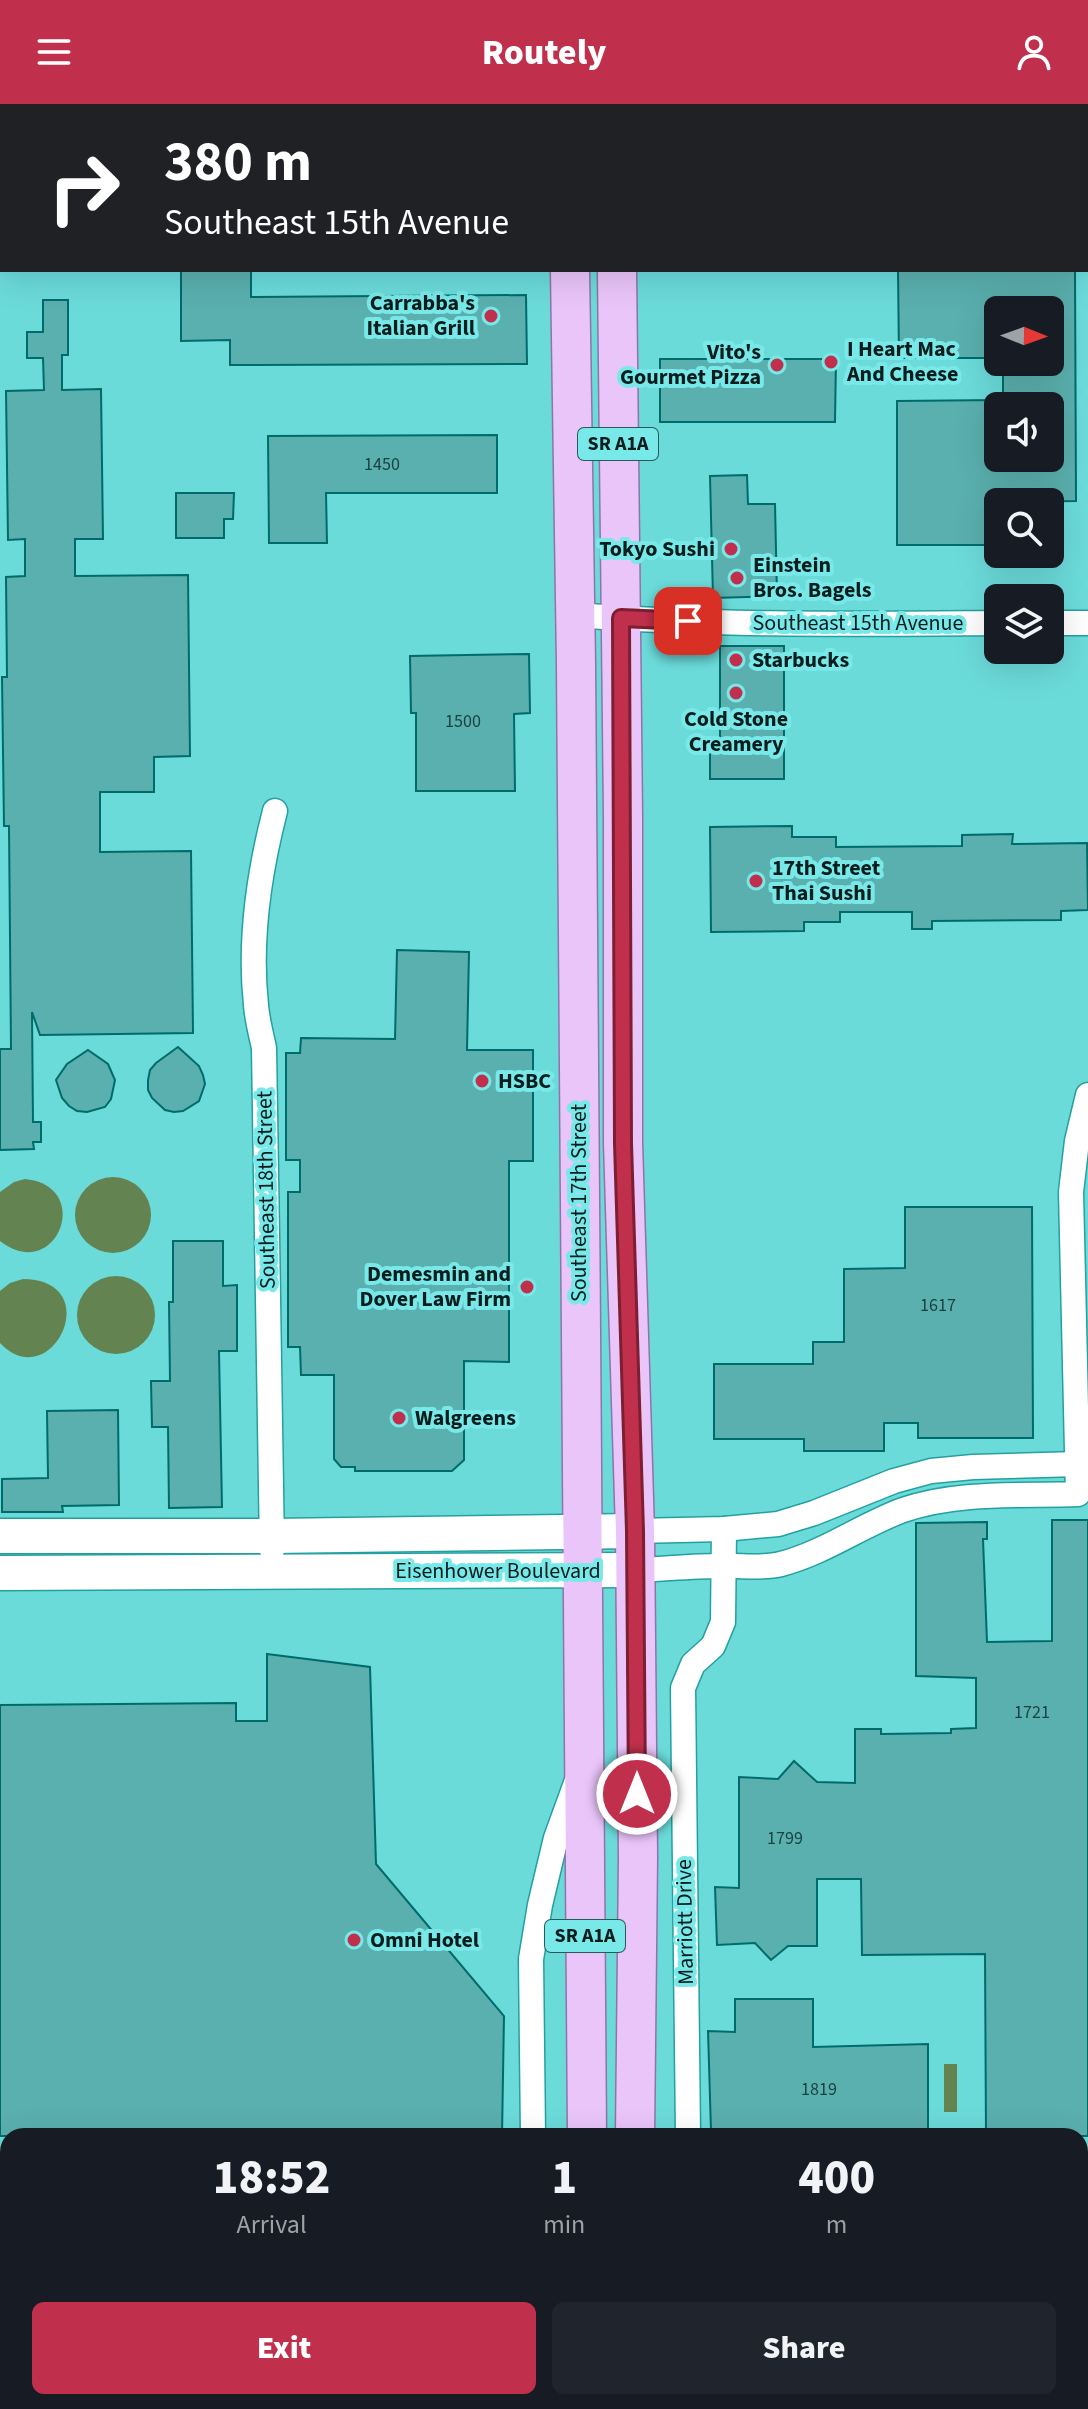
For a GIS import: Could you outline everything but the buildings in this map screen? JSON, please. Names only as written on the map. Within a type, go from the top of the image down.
[{"type":"main road","name":"Southeast 17th Street","points":[[570,272],[587,2128]]},
{"type":"main road","name":"Southeast 17th Street","points":[[617,272],[625,1201],[635,1531],[638,1857],[635,2128]]},
{"type":"main road","points":[[578,1079],[597,1164],[614,1195],[625,1201]]},
{"type":"street","name":"Southeast 15th Avenue","points":[[575,615],[813,624],[984,623]]},
{"type":"street","points":[[1064,623],[1088,623]]},
{"type":"street","name":"Southeast 18th Street","points":[[272,1572],[264,1048],[256,1006],[254,964],[263,858],[275,811]]},
{"type":"street","points":[[1078,1464],[1071,1192],[1077,1141],[1088,1095]]},
{"type":"street","name":"Eisenhower Boulevard","points":[[0,1536],[272,1536],[724,1529],[778,1524],[894,1481],[931,1471],[1078,1464],[1078,1494],[936,1501],[904,1510],[783,1563],[757,1568],[724,1566],[581,1572],[0,1573]]},
{"type":"street","name":"Marriott Drive","points":[[688,2128],[683,1688],[693,1664],[713,1646],[723,1622],[724,1529]]},
{"type":"street","points":[[533,2128],[531,1959],[556,1838],[583,1766]]},
{"type":"shaded area","points":[[113,1177],[127,1180],[140,1188],[148,1201],[151,1215],[148,1229],[140,1242],[127,1250],[113,1253],[99,1250],[86,1242],[78,1229],[75,1215],[78,1201],[86,1188],[99,1180]]},
{"type":"shaded area","points":[[25,1179],[46,1185],[58,1198],[63,1213],[60,1229],[51,1243],[37,1251],[20,1251],[0,1241],[0,1192],[14,1182]]},
{"type":"shaded area","points":[[116,1276],[131,1279],[144,1287],[152,1300],[155,1315],[152,1330],[144,1343],[131,1351],[116,1354],[101,1351],[88,1343],[80,1330],[77,1315],[80,1300],[88,1287],[101,1279]]},
{"type":"shaded area","points":[[23,1279],[49,1284],[62,1297],[67,1314],[62,1332],[52,1347],[37,1356],[19,1356],[0,1343],[0,1291],[10,1283]]},
{"type":"shaded area","points":[[944,2064],[957,2064],[957,2112],[944,2112]]},
{"type":"place","name":"Carrabba's Italian Grill","points":[[491,316]]},
{"type":"place","name":"I Heart Mac And Cheese","points":[[831,362]]},
{"type":"place","name":"Vito's Gourmet Pizza","points":[[777,365]]},
{"type":"place","name":"Tokyo Sushi","points":[[731,549]]},
{"type":"place","name":"Einstein Bros. Bagels","points":[[737,578]]},
{"type":"place","name":"Starbucks","points":[[736,660]]},
{"type":"place","name":"Cold Stone Creamery","points":[[736,693]]},
{"type":"place","name":"17th Street Thai Sushi","points":[[756,881]]},
{"type":"place","name":"HSBC","points":[[482,1081]]},
{"type":"place","name":"Demesmin and Dover Law Firm","points":[[527,1287]]},
{"type":"place","name":"Walgreens","points":[[399,1418]]},
{"type":"place","name":"Omni Hotel","points":[[354,1940]]},
{"type":"route","points":[[637,1794],[635,1531],[623,1143],[621,618],[688,621]]}]
